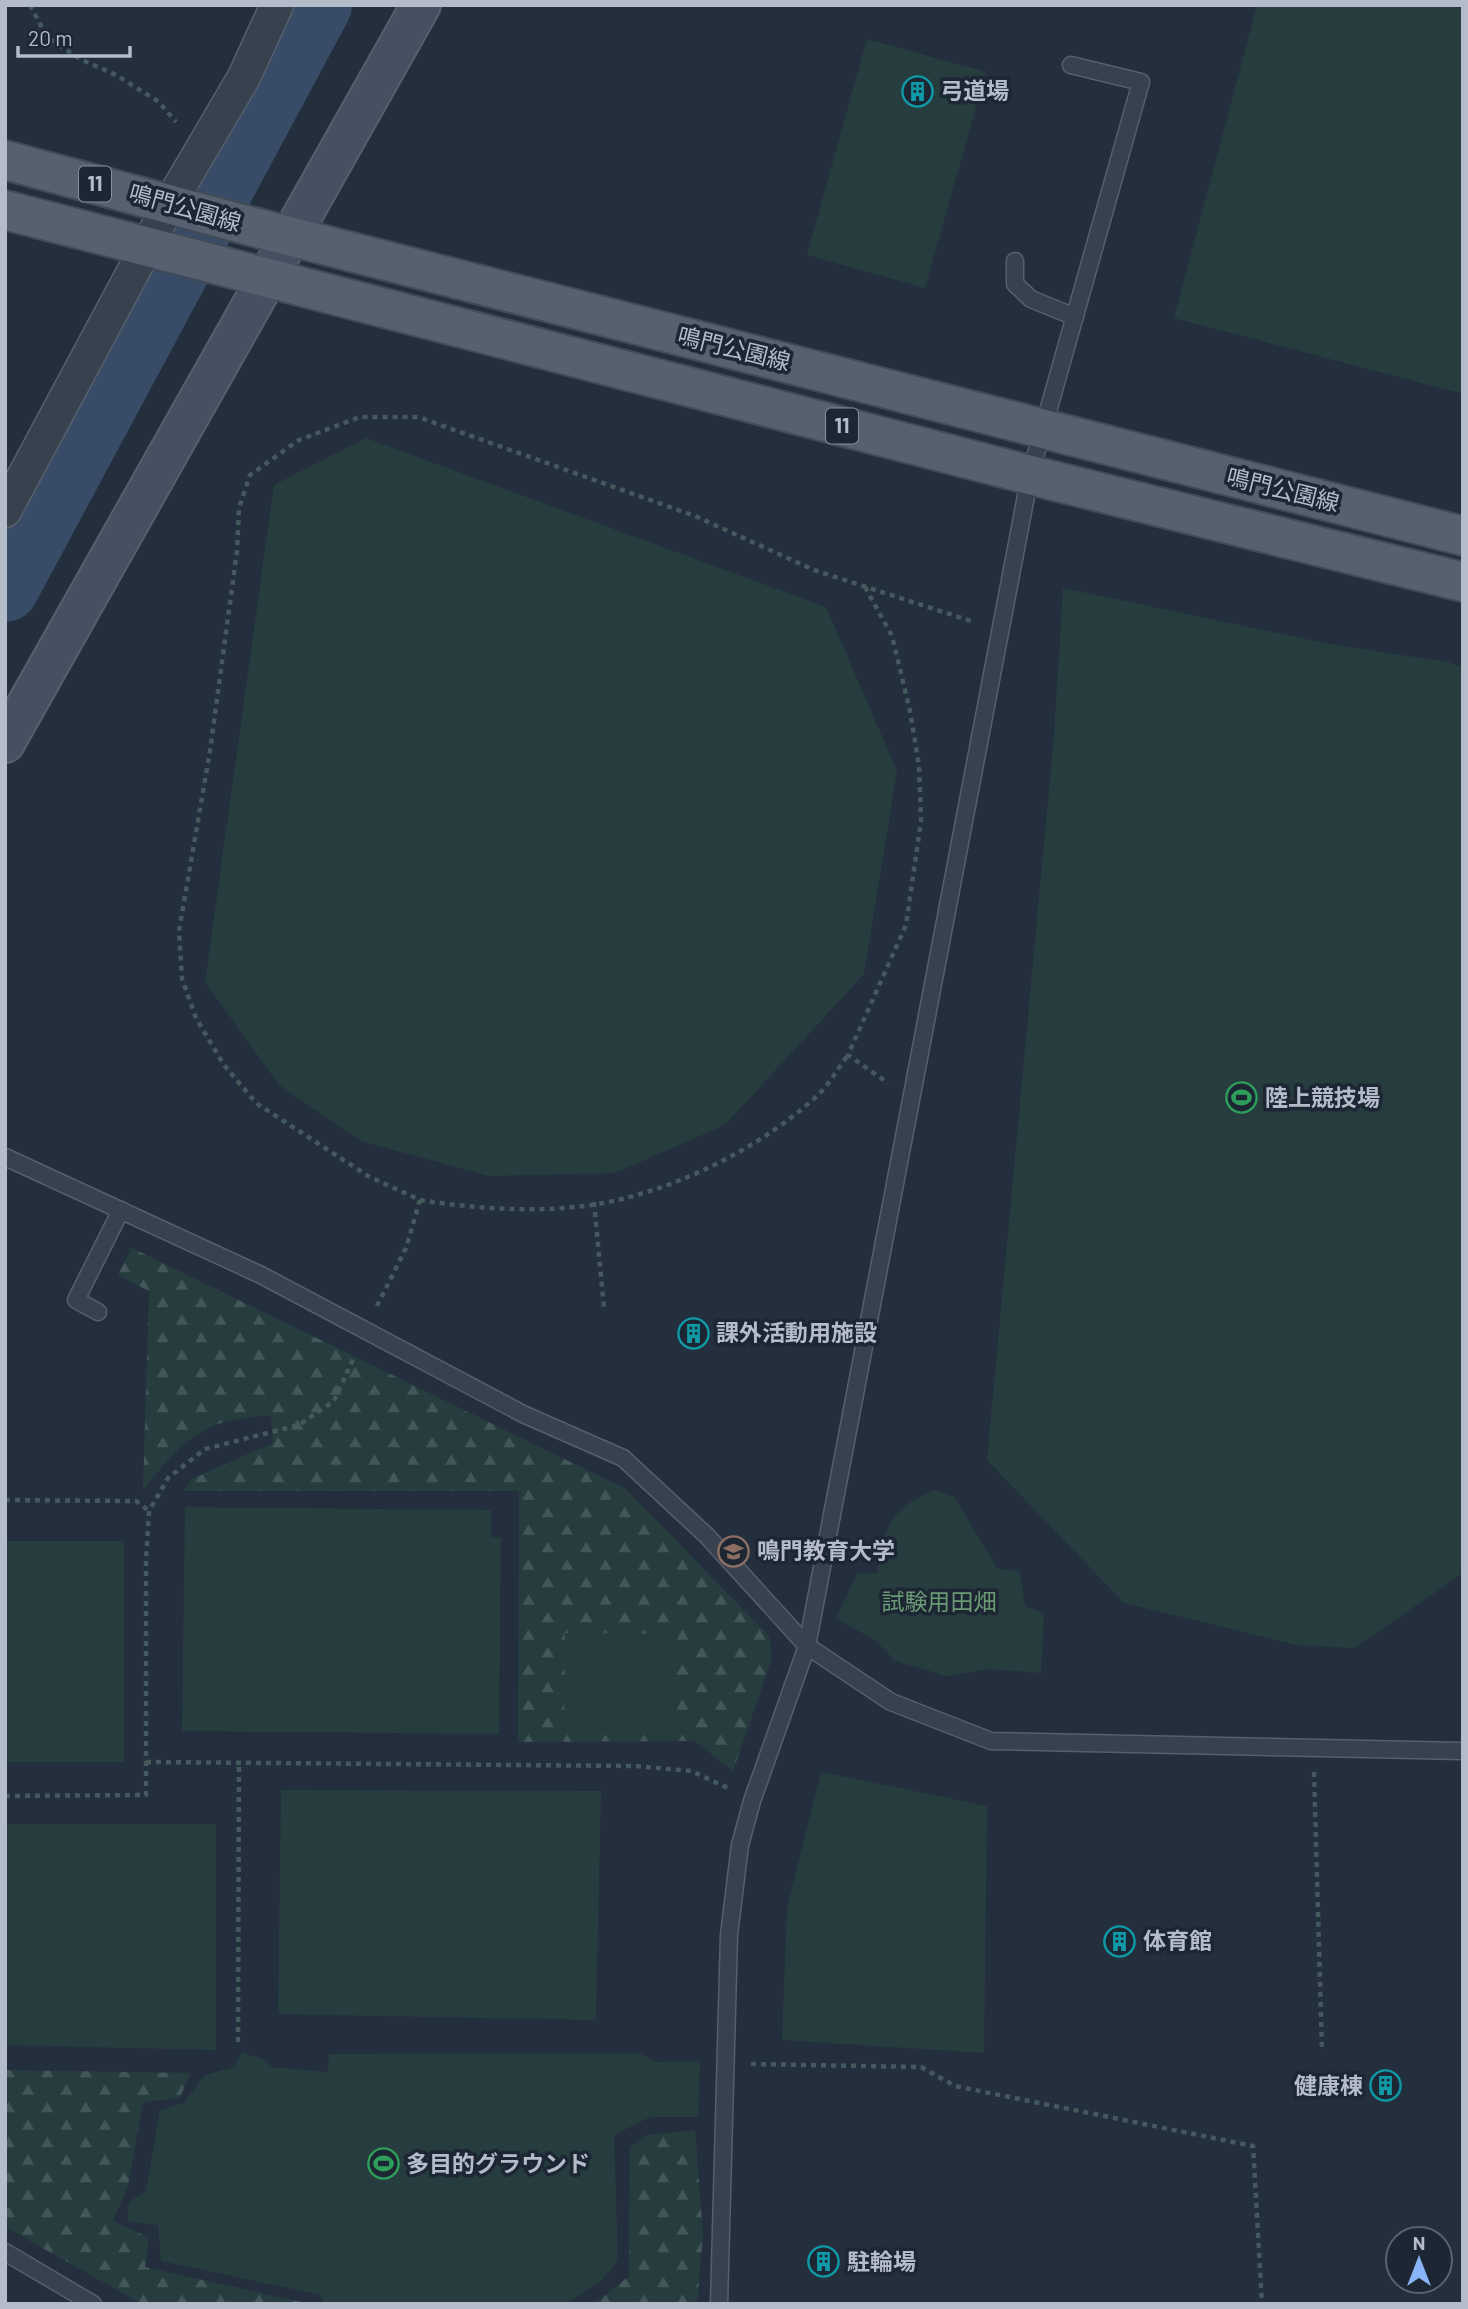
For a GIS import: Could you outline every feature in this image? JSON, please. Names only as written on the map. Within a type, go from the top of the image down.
[{"type":"main road","name":"鳴門公園線","points":[[5,160],[246,225],[1463,536]]},
{"type":"main road","name":"鳴門公園線","points":[[5,209],[1030,475],[1463,582]]},
{"type":"street","points":[[5,511],[158,248],[202,149],[244,77],[277,5]]},
{"type":"street","points":[[5,743],[421,5]]},
{"type":"lane","points":[[719,2304],[729,1935],[740,1845],[752,1801],[807,1646],[1030,475],[1141,82],[1071,65]]},
{"type":"lane","points":[[1015,261],[1015,284],[1031,299],[1075,317]]},
{"type":"lane","points":[[5,1157],[261,1275],[523,1414],[624,1458],[707,1536],[807,1646],[891,1702],[991,1741],[1463,1751]]},
{"type":"lane","points":[[98,1311],[76,1300],[121,1210]]},
{"type":"lane","points":[[5,2252],[93,2304]]},
{"type":"lane","points":[[61,2304],[79,2295]]},
{"type":"path","points":[[30,5],[47,37],[80,59],[117,75],[159,102],[189,141],[202,149]]},
{"type":"path","points":[[865,586],[892,636],[910,711],[919,766],[921,821],[906,925],[848,1055],[820,1093],[752,1143],[695,1173],[621,1199],[540,1209],[475,1209],[419,1200],[368,1176],[256,1103],[224,1065],[196,1018],[182,979],[179,930],[210,751],[237,551],[239,508],[250,475],[299,440],[360,417],[418,417],[695,516],[814,570],[865,586],[1001,629]]},
{"type":"path","points":[[848,1055],[911,1098]]},
{"type":"path","points":[[5,1796],[146,1795],[146,1561],[149,1511],[168,1478],[205,1449],[299,1424],[334,1401],[406,1248],[419,1200]]},
{"type":"path","points":[[594,1202],[604,1308]]},
{"type":"path","points":[[5,1500],[136,1501],[149,1511]]},
{"type":"path","points":[[1313,1747],[1322,2052]]},
{"type":"path","points":[[146,1762],[635,1766],[691,1771],[752,1801]]},
{"type":"path","points":[[238,2042],[239,1763]]},
{"type":"path","points":[[726,2064],[921,2067],[955,2086],[1253,2146],[1262,2304]]},
{"type":"green space","points":[[1257,5],[1463,5],[1463,394],[1174,318]]},
{"type":"green space","points":[[867,39],[986,72],[925,288],[807,255]]},
{"type":"green space","points":[[366,438],[826,607],[897,771],[864,974],[725,1125],[615,1173],[489,1176],[361,1141],[279,1085],[205,982],[274,485]]},
{"type":"green space","name":"陸上競技場","points":[[1063,588],[1335,645],[1448,662],[1463,668],[1463,1573],[1355,1648],[1297,1645],[1124,1603],[987,1460],[1054,735]]},
{"type":"green space","points":[[132,1248],[626,1489],[769,1636],[772,1658],[733,1771],[695,1741],[518,1742],[519,1491],[184,1491],[192,1479],[273,1443],[271,1416],[228,1421],[197,1435],[171,1457],[143,1490],[149,1291],[118,1275]]},
{"type":"green space","name":"試験用田畑","points":[[934,1490],[954,1497],[998,1569],[1020,1571],[1025,1606],[1044,1613],[1041,1673],[988,1669],[947,1676],[895,1661],[876,1641],[836,1618],[857,1574],[877,1573],[886,1532],[891,1522],[907,1505]]},
{"type":"green space","points":[[185,1507],[491,1510],[491,1537],[501,1538],[499,1734],[182,1731]]},
{"type":"green space","points":[[5,1541],[124,1541],[124,1762],[5,1762]]},
{"type":"green space","points":[[565,1633],[677,1634],[676,1735],[564,1734]]},
{"type":"green space","points":[[821,1772],[987,1806],[984,2053],[782,2040],[787,1907]]},
{"type":"green space","points":[[281,1790],[601,1791],[596,2020],[278,2014]]},
{"type":"green space","points":[[5,1824],[216,1824],[216,2050],[5,2045]]},
{"type":"green space","name":"多目的グラウンド","points":[[242,2053],[261,2058],[272,2067],[328,2072],[329,2054],[639,2053],[657,2062],[700,2061],[698,2117],[650,2117],[614,2135],[618,2261],[600,2282],[566,2304],[324,2304],[321,2295],[161,2261],[158,2225],[127,2221],[129,2202],[146,2191],[160,2110],[184,2103],[205,2075],[234,2067]]},
{"type":"green space","points":[[5,2070],[190,2073],[180,2098],[143,2102],[128,2186],[113,2221],[149,2238],[145,2267],[310,2304],[142,2304],[5,2227]]},
{"type":"green space","points":[[695,2130],[703,2234],[697,2304],[594,2304],[629,2276],[630,2147],[646,2135]]},
{"type":"waterway","points":[[5,588],[318,5]]},
{"type":"place","name":"弓道場","points":[[917,91]]},
{"type":"place","name":"陸上競技場","points":[[1242,1098]]},
{"type":"place","name":"課外活動用施設","points":[[693,1333]]},
{"type":"place","name":"鳴門教育大学","points":[[734,1551]]},
{"type":"place","name":"体育館","points":[[1120,1941]]},
{"type":"place","name":"健康棟","points":[[1386,2086]]},
{"type":"place","name":"多目的グラウンド","points":[[383,2164]]},
{"type":"place","name":"駐輪場","points":[[824,2262]]}]
